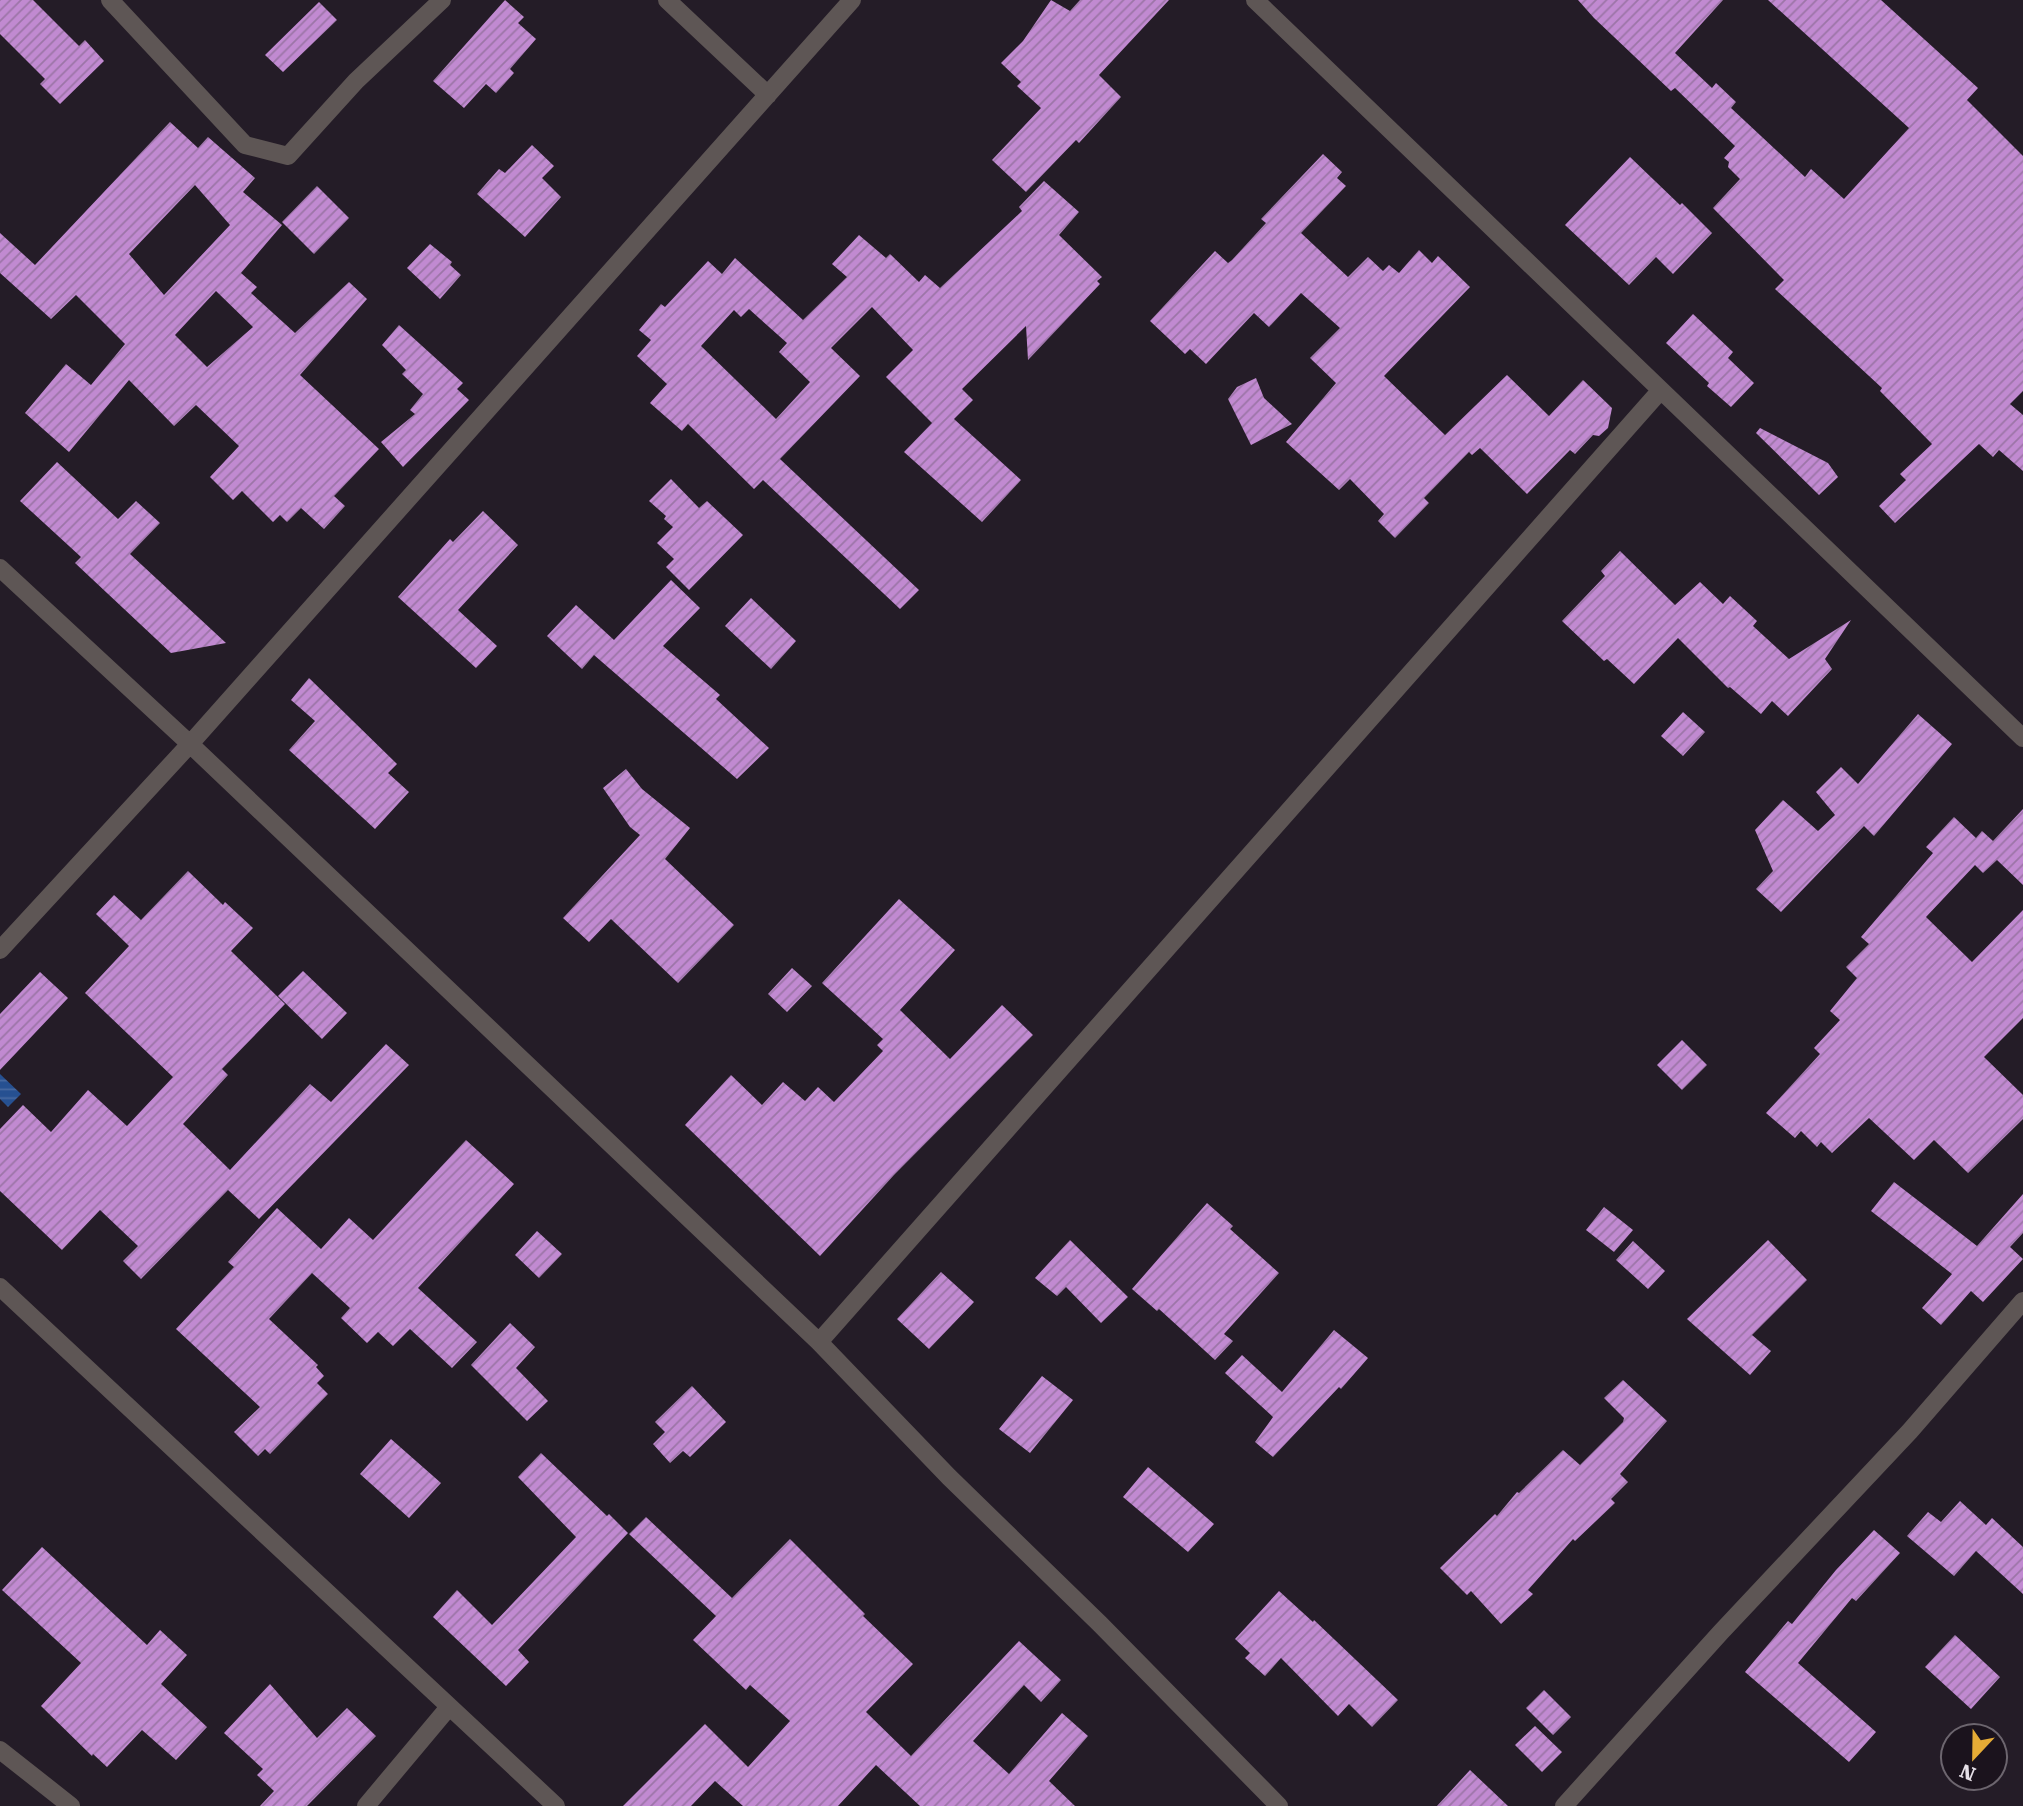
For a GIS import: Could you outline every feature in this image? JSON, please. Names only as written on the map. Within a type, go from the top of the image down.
[{"type":"street","points":[[110,0],[245,145],[288,156],[356,81],[442,0]]},
{"type":"street","points":[[667,0],[768,95]]},
{"type":"street","points":[[0,950],[190,744],[852,0]]},
{"type":"street","points":[[1255,0],[2023,738]]},
{"type":"street","points":[[819,1342],[1660,391]]},
{"type":"street","points":[[0,568],[190,744],[819,1342],[949,1477],[1100,1624],[1279,1806]]},
{"type":"street","points":[[0,1287],[556,1806]]},
{"type":"street","points":[[1564,1806],[1721,1632],[1910,1431],[2023,1300]]},
{"type":"street","points":[[366,1806],[449,1707]]},
{"type":"street","points":[[0,1750],[71,1806]]},
{"type":"water","points":[[0,1074],[21,1094],[8,1107],[0,1099]]},
{"type":"building","points":[[0,0],[33,0],[79,46],[85,40],[104,61],[60,104],[40,84],[45,79],[0,34]]},
{"type":"building","points":[[505,0],[524,17],[518,23],[536,39],[510,69],[514,73],[496,93],[486,84],[464,108],[433,81]]},
{"type":"building","points":[[1051,0],[1070,11],[1080,0],[1169,0],[1099,75],[1121,97],[1079,143],[1076,140],[1026,192],[992,160],[1041,108],[1017,86],[1021,82],[1001,63],[1023,41]]},
{"type":"building","points":[[1578,0],[1723,0],[1675,53],[1712,88],[1716,83],[1736,102],[1731,108],[1805,177],[1811,169],[1844,199],[1909,128],[1768,0],[1881,0],[1978,88],[1967,100],[2023,156],[2023,391],[2010,404],[2023,415],[2023,471],[1999,450],[1993,457],[1979,444],[1895,523],[1879,506],[1906,480],[1900,474],[1932,444],[1880,391],[1882,388],[1775,289],[1784,280],[1713,208],[1740,179],[1728,167],[1729,162],[1724,158],[1735,146],[1675,88],[1671,91]]},
{"type":"building","points":[[319,2],[337,20],[283,72],[265,55]]},
{"type":"building","points":[[170,122],[198,148],[208,137],[255,178],[243,192],[282,225],[241,273],[257,287],[251,293],[295,333],[349,282],[367,299],[300,375],[379,449],[334,496],[345,506],[324,529],[301,508],[287,522],[280,515],[273,522],[242,491],[233,500],[210,477],[239,446],[196,405],[174,426],[129,380],[69,452],[25,413],[66,364],[91,385],[125,344],[76,295],[51,319],[0,273],[0,233],[35,265]],"holes":[[[195,185],[230,225],[164,295],[129,254]],[[216,291],[253,327],[207,367],[175,335]]]},
{"type":"building","points":[[532,145],[554,166],[542,178],[561,197],[525,237],[477,194],[499,169],[505,173]]},
{"type":"building","points":[[1323,154],[1342,172],[1337,178],[1346,186],[1301,233],[1348,277],[1368,257],[1383,271],[1389,265],[1399,273],[1419,250],[1432,263],[1438,256],[1470,287],[1384,376],[1445,435],[1507,375],[1549,416],[1583,380],[1612,408],[1608,428],[1599,436],[1593,435],[1575,454],[1570,450],[1527,494],[1480,448],[1472,455],[1469,452],[1424,498],[1429,503],[1395,538],[1378,521],[1384,514],[1350,479],[1339,490],[1286,442],[1336,383],[1310,358],[1340,328],[1301,293],[1269,327],[1254,313],[1206,364],[1190,349],[1185,354],[1150,321],[1215,251],[1228,263],[1232,260],[1266,223],[1261,219]]},
{"type":"building","points":[[1630,157],[1712,233],[1673,274],[1656,257],[1629,285],[1565,225]]},
{"type":"building","points":[[1044,181],[1079,212],[1059,235],[1102,277],[1097,281],[1100,284],[1028,360],[1026,326],[962,389],[973,400],[954,419],[1021,480],[982,522],[904,452],[932,423],[886,377],[913,350],[872,307],[831,348],[860,376],[780,459],[919,590],[900,609],[763,480],[754,489],[688,424],[682,431],[650,403],[667,384],[637,356],[651,340],[639,330],[661,304],[665,307],[708,261],[722,274],[735,258],[803,320],[847,277],[832,264],[859,235],[886,258],[890,254],[919,282],[925,275],[940,288],[1022,211],[1019,207]],"holes":[[[749,309],[787,343],[779,352],[810,382],[776,419],[701,346],[734,310],[741,317]]]},
{"type":"building","points":[[317,186],[349,218],[314,254],[282,222]]},
{"type":"building","points":[[430,244],[452,262],[450,265],[461,275],[440,299],[407,268]]},
{"type":"building","points":[[1693,314],[1733,352],[1728,358],[1754,383],[1731,407],[1666,343]]},
{"type":"building","points":[[399,325],[463,383],[457,389],[469,400],[403,467],[381,442],[415,414],[410,410],[423,394],[402,374],[406,370],[382,345]]},
{"type":"building","points":[[1256,378],[1264,398],[1292,424],[1251,445],[1228,399],[1237,387]]},
{"type":"building","points":[[1760,428],[1828,463],[1838,477],[1819,495],[1756,433]]},
{"type":"building","points":[[57,462],[118,519],[136,501],[160,523],[130,554],[226,643],[171,653],[75,563],[81,557],[20,501]]},
{"type":"building","points":[[671,479],[699,508],[707,501],[743,535],[689,590],[666,567],[674,559],[657,543],[673,527],[664,519],[666,516],[649,501]]},
{"type":"building","points":[[483,511],[518,545],[458,610],[497,646],[476,668],[398,597],[450,539],[453,542]]},
{"type":"building","points":[[1620,551],[1675,605],[1700,582],[1723,604],[1730,596],[1757,621],[1753,626],[1789,659],[1851,620],[1825,659],[1832,669],[1788,716],[1772,701],[1761,714],[1728,688],[1678,638],[1634,684],[1607,659],[1604,661],[1562,621],[1605,576],[1601,571]]},
{"type":"building","points":[[671,580],[700,608],[663,646],[720,695],[716,699],[769,748],[737,779],[594,655],[582,669],[547,636],[576,605],[614,640]]},
{"type":"building","points":[[751,598],[796,641],[771,669],[725,626]]},
{"type":"building","points":[[309,678],[397,764],[388,773],[409,792],[375,829],[289,750],[315,721],[291,700]]},
{"type":"building","points":[[1683,712],[1705,732],[1683,756],[1661,736]]},
{"type":"building","points":[[1918,714],[1952,744],[1874,836],[1864,826],[1781,912],[1756,889],[1773,871],[1755,830],[1783,800],[1818,831],[1835,815],[1816,792],[1841,767],[1858,784]]},
{"type":"building","points":[[626,769],[642,789],[690,828],[665,859],[734,925],[678,983],[611,919],[589,942],[563,918],[640,835],[630,827],[603,788]]},
{"type":"building","points":[[2023,809],[2023,885],[1997,860],[1983,873],[1975,865],[1926,917],[1972,962],[2023,910],[2023,1018],[1984,1057],[2023,1095],[2023,1119],[1968,1173],[1934,1140],[1914,1160],[1869,1118],[1832,1153],[1821,1142],[1817,1147],[1801,1131],[1795,1138],[1766,1113],[1820,1054],[1814,1048],[1840,1020],[1830,1011],[1857,978],[1846,967],[1869,944],[1861,937],[1933,853],[1926,847],[1954,817],[1976,838],[1982,831],[1993,841]]},
{"type":"building","points":[[188,871],[223,905],[225,902],[253,928],[231,951],[285,1004],[222,1069],[228,1075],[183,1124],[230,1170],[310,1084],[331,1102],[386,1044],[409,1065],[259,1219],[228,1190],[141,1279],[123,1261],[138,1246],[100,1210],[62,1250],[0,1191],[0,1129],[23,1105],[51,1132],[88,1090],[127,1126],[173,1077],[85,993],[129,946],[96,914],[114,895],[141,920]]},
{"type":"building","points":[[899,899],[955,950],[900,1010],[950,1059],[1002,1005],[1033,1035],[894,1175],[820,1256],[685,1125],[731,1075],[762,1105],[783,1082],[805,1101],[818,1087],[834,1102],[883,1051],[877,1045],[883,1039],[822,983]]},
{"type":"building","points":[[792,968],[812,986],[787,1012],[768,994]]},
{"type":"building","points":[[303,971],[347,1013],[322,1039],[278,996]]},
{"type":"building","points":[[40,972],[68,998],[0,1070],[0,1014]]},
{"type":"building","points":[[1682,1040],[1707,1065],[1682,1090],[1657,1065]]},
{"type":"building","points":[[466,1140],[514,1184],[418,1288],[477,1342],[452,1368],[410,1329],[393,1346],[378,1332],[367,1343],[341,1318],[350,1308],[312,1273],[269,1319],[318,1365],[316,1367],[324,1376],[317,1383],[328,1394],[270,1454],[265,1449],[258,1456],[234,1432],[260,1407],[176,1329],[234,1267],[228,1262],[277,1208],[321,1249],[349,1218],[373,1240]]},
{"type":"building","points":[[1894,1182],[1977,1246],[2023,1194],[2023,1233],[2010,1247],[2023,1259],[1983,1302],[1971,1291],[1941,1325],[1922,1308],[1952,1274],[1871,1211]]},
{"type":"building","points":[[1207,1203],[1233,1226],[1230,1229],[1279,1273],[1224,1334],[1233,1341],[1215,1360],[1159,1309],[1157,1311],[1132,1289]]},
{"type":"building","points":[[1604,1207],[1633,1230],[1614,1252],[1586,1230]]},
{"type":"building","points":[[537,1231],[562,1254],[539,1278],[515,1255]]},
{"type":"building","points":[[1070,1240],[1128,1297],[1101,1323],[1066,1287],[1057,1296],[1035,1278]]},
{"type":"building","points":[[1768,1240],[1807,1280],[1752,1335],[1771,1351],[1750,1375],[1687,1319]]},
{"type":"building","points":[[1633,1241],[1665,1271],[1648,1289],[1616,1260]]},
{"type":"building","points":[[941,1272],[974,1302],[929,1349],[897,1319]]},
{"type":"building","points":[[510,1323],[535,1347],[516,1368],[548,1401],[527,1421],[471,1365]]},
{"type":"building","points":[[1334,1330],[1368,1358],[1273,1457],[1255,1442],[1273,1417],[1225,1373],[1242,1355],[1282,1392]]},
{"type":"building","points":[[1042,1376],[1073,1400],[1030,1453],[999,1429]]},
{"type":"building","points":[[1623,1380],[1667,1421],[1620,1474],[1628,1482],[1611,1499],[1615,1503],[1575,1541],[1573,1539],[1528,1590],[1533,1594],[1501,1624],[1471,1591],[1467,1595],[1440,1568],[1563,1450],[1580,1465],[1623,1422],[1624,1418],[1604,1398]]},
{"type":"building","points":[[692,1386],[726,1422],[690,1457],[683,1451],[670,1463],[653,1444],[665,1432],[655,1422]]},
{"type":"building","points":[[391,1439],[441,1483],[409,1518],[360,1474]]},
{"type":"building","points":[[541,1453],[628,1533],[518,1650],[529,1662],[506,1686],[433,1617],[457,1590],[492,1625],[576,1537],[518,1477]]},
{"type":"building","points":[[1148,1467],[1214,1524],[1188,1552],[1123,1497]]},
{"type":"building","points":[[1960,1501],[1986,1525],[1992,1518],[2023,1547],[2023,1594],[1976,1551],[1954,1576],[1907,1536],[1928,1512],[1941,1522]]},
{"type":"building","points":[[646,1517],[732,1598],[790,1539],[913,1664],[866,1712],[911,1756],[1019,1641],[1061,1680],[1041,1702],[1024,1685],[973,1741],[1009,1774],[1062,1713],[1088,1736],[1049,1781],[1075,1806],[920,1806],[876,1765],[838,1806],[743,1806],[715,1781],[691,1806],[623,1806],[705,1724],[748,1767],[790,1721],[750,1685],[746,1690],[693,1640],[716,1616],[629,1534]]},
{"type":"building","points":[[1874,1530],[1900,1553],[1856,1601],[1852,1598],[1798,1663],[1876,1732],[1849,1762],[1745,1672],[1788,1621],[1792,1624],[1836,1570]]},
{"type":"building","points":[[42,1547],[147,1645],[160,1630],[187,1655],[161,1684],[207,1727],[176,1760],[142,1730],[107,1767],[93,1754],[92,1756],[41,1706],[81,1663],[2,1590]]},
{"type":"building","points":[[1279,1591],[1313,1622],[1314,1620],[1398,1700],[1372,1727],[1349,1704],[1338,1716],[1281,1658],[1265,1676],[1245,1658],[1250,1653],[1235,1639]]},
{"type":"building","points":[[1955,1635],[2000,1677],[1971,1709],[1925,1667]]},
{"type":"building","points":[[270,1684],[317,1738],[347,1708],[376,1736],[307,1806],[260,1806],[274,1791],[257,1775],[263,1769],[224,1733]]},
{"type":"building","points":[[1544,1690],[1571,1717],[1553,1735],[1526,1708]]},
{"type":"building","points":[[1535,1726],[1562,1752],[1542,1772],[1515,1745]]},
{"type":"building","points":[[1470,1770],[1508,1806],[1437,1806]]}]
